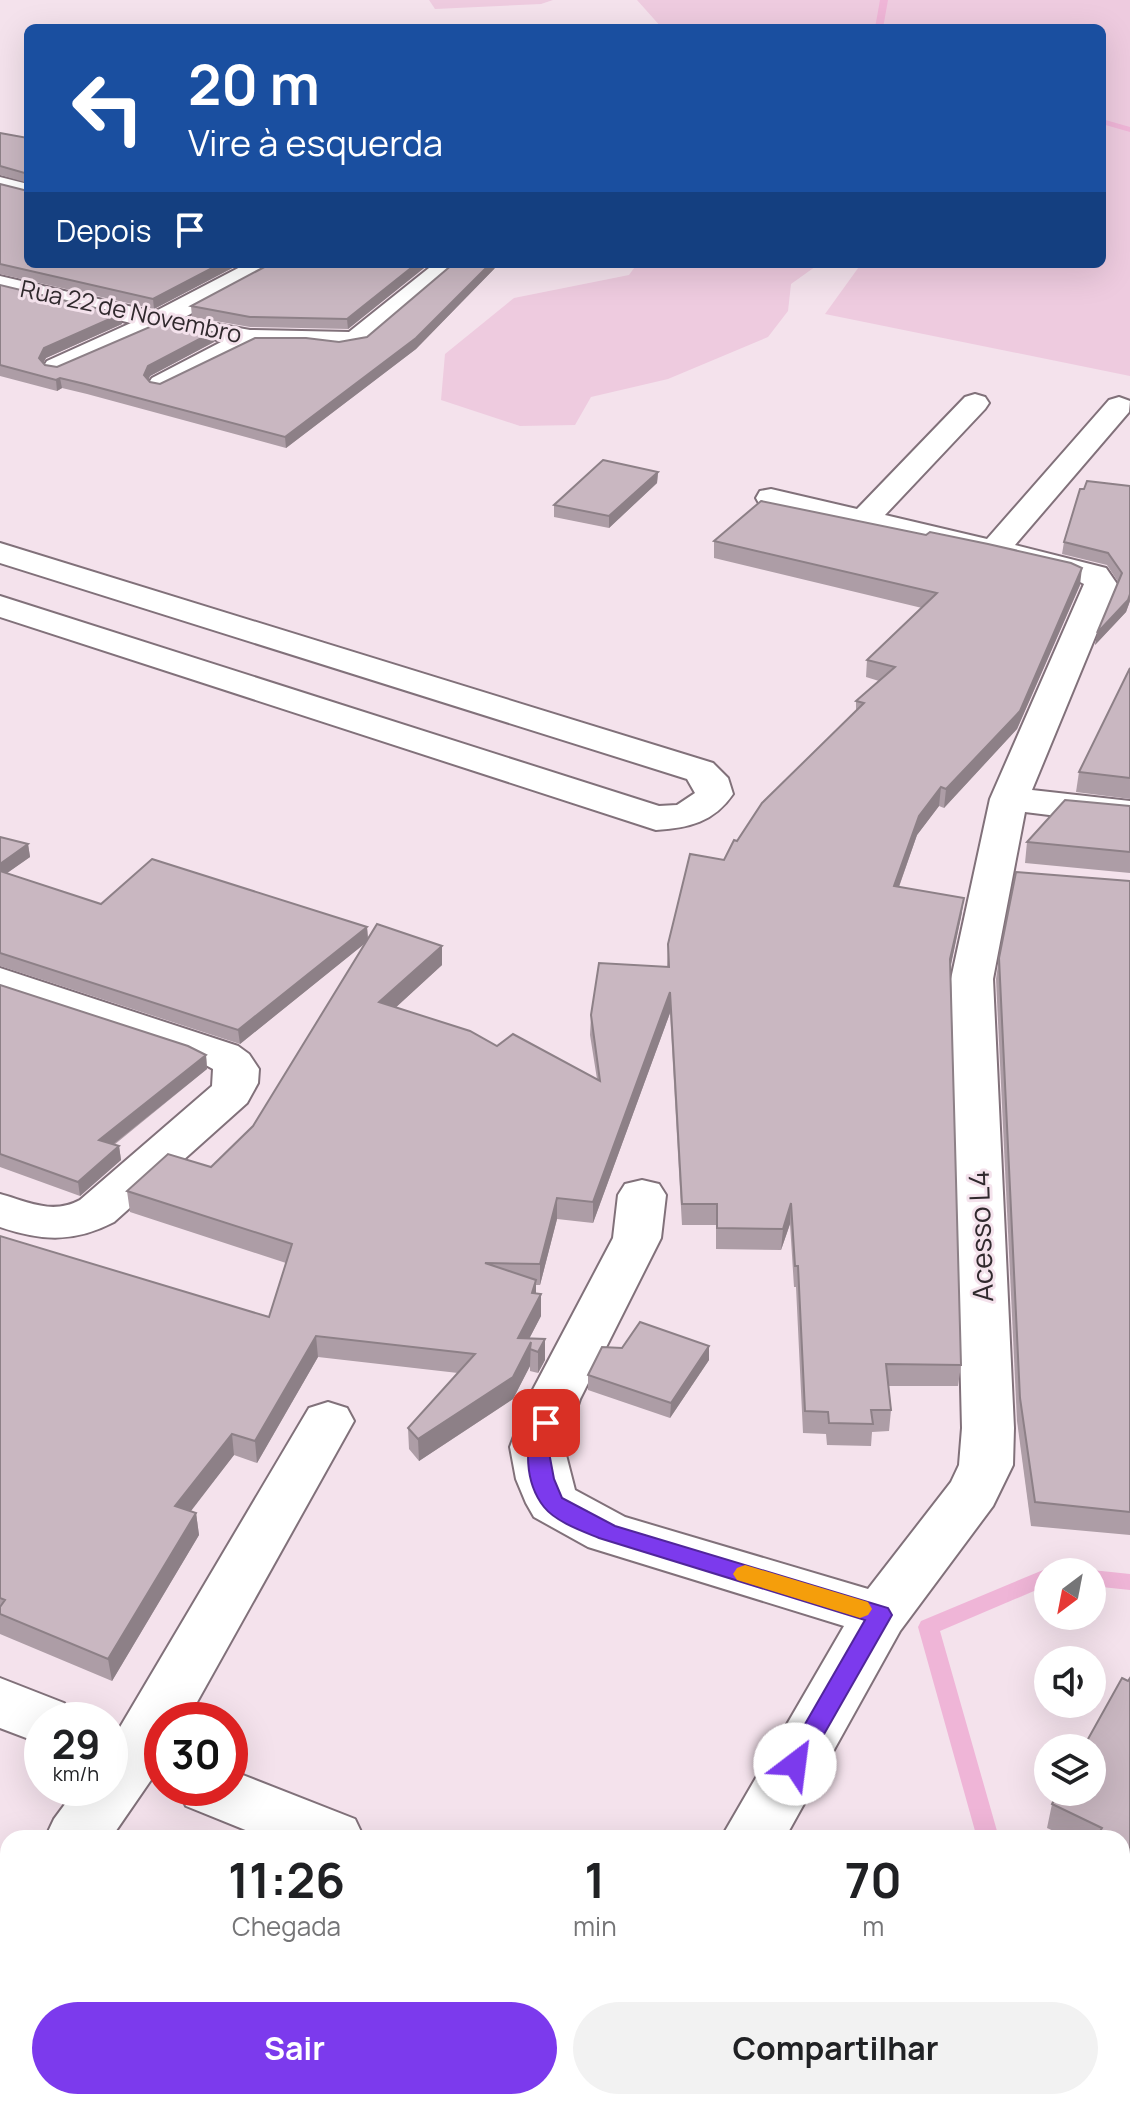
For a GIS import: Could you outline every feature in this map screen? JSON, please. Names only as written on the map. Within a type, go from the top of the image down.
[{"type":"street","points":[[0,184],[24,190]]},
{"type":"street","points":[[57,367],[157,321],[257,268]]},
{"type":"street","name":"Rua 22 de Novembro","points":[[0,284],[157,321],[250,338],[294,336],[339,342],[357,339],[445,268]]},
{"type":"street","points":[[162,384],[250,338]]},
{"type":"street","points":[[864,519],[975,403]]},
{"type":"street","points":[[771,498],[994,550],[1119,406]]},
{"type":"street","name":"Acesso L4","points":[[757,1830],[880,1615],[974,1492],[986,1465],[988,1413],[972,979],[1007,876],[1009,799],[1101,589],[1094,575],[994,550]]},
{"type":"street","points":[[0,553],[700,771],[713,786],[714,794],[700,810],[687,815],[656,818],[0,606]]},
{"type":"street","points":[[1009,799],[1130,813]]},
{"type":"street","points":[[0,981],[206,1048],[228,1058],[238,1070],[239,1079],[231,1093],[97,1211],[81,1221],[53,1226],[0,1210]]},
{"type":"street","points":[[642,1195],[637,1238],[554,1399],[537,1447],[543,1479],[553,1503],[607,1532],[880,1615]]},
{"type":"street","points":[[82,1830],[135,1759],[328,1421]]},
{"type":"street","points":[[0,1702],[24,1712]]},
{"type":"street","points":[[248,1804],[313,1830]]},
{"type":"shaded area","points":[[429,0],[553,0],[541,4],[435,9]]},
{"type":"shaded area","points":[[637,0],[1130,0],[1130,376],[825,314],[858,268],[1106,268],[1106,24],[658,24]]},
{"type":"shaded area","points":[[634,268],[813,268],[791,284],[788,311],[768,337],[668,379],[591,397],[575,425],[520,426],[441,400],[445,354],[514,298],[629,275]]},
{"type":"building","points":[[0,133],[24,137],[24,173],[0,166]]},
{"type":"building","points":[[0,184],[24,190],[24,268],[212,268],[153,299],[0,264]]},
{"type":"building","points":[[262,268],[411,268],[347,319],[250,317],[191,306]]},
{"type":"building","points":[[448,268],[486,268],[416,338],[285,437],[0,365],[0,285],[121,314],[44,348],[39,358],[45,365],[57,367],[159,323],[213,332],[148,366],[144,375],[150,382],[160,384],[255,338],[306,338],[339,342],[367,337]]},
{"type":"building","points":[[603,460],[658,472],[609,516],[554,505]]},
{"type":"building","points":[[1087,481],[1130,486],[1130,594],[1097,633],[1122,573],[1108,553],[1064,542],[1080,489],[1084,489]]},
{"type":"building","points":[[761,501],[926,535],[930,532],[988,544],[1082,568],[1020,711],[946,789],[941,787],[919,816],[894,886],[964,898],[950,959],[961,1365],[886,1364],[891,1410],[871,1410],[873,1424],[829,1423],[828,1412],[805,1411],[798,1266],[795,1266],[791,1203],[783,1229],[717,1228],[717,1204],[682,1204],[670,992],[593,1202],[557,1198],[540,1264],[485,1263],[536,1280],[532,1293],[541,1294],[518,1338],[545,1339],[538,1352],[530,1349],[531,1342],[513,1377],[418,1439],[408,1428],[475,1354],[316,1336],[255,1441],[232,1434],[175,1506],[196,1513],[108,1659],[0,1614],[5,1600],[0,1598],[0,1236],[269,1317],[292,1244],[127,1191],[168,1154],[211,1167],[253,1126],[377,924],[442,946],[379,1002],[470,1031],[497,1046],[513,1034],[600,1081],[591,1015],[599,963],[669,967],[668,944],[690,854],[724,860],[734,840],[737,841],[762,803],[864,703],[856,701],[895,667],[867,660],[937,593],[714,541]]},
{"type":"building","points":[[1130,668],[1130,778],[1079,772]]},
{"type":"building","points":[[1065,800],[1130,806],[1130,852],[1027,842]]},
{"type":"building","points":[[0,837],[28,844],[0,864]]},
{"type":"building","points":[[152,859],[367,927],[238,1030],[0,953],[0,871],[101,904]]},
{"type":"building","points":[[1016,872],[1130,881],[1130,1512],[1035,1502],[1020,1398],[999,958]]},
{"type":"building","points":[[0,985],[188,1046],[206,1055],[99,1140],[119,1146],[78,1182],[0,1154]]},
{"type":"building","points":[[640,1322],[709,1346],[671,1403],[588,1375],[602,1347],[622,1348]]},
{"type":"building","points":[[1122,1678],[1128,1681],[1130,1678],[1130,1830],[1102,1828],[1056,1806],[1106,1806],[1106,1734],[1091,1734],[1100,1718],[1106,1718],[1106,1707]]},
{"type":"waterway","points":[[880,24],[884,0]]},
{"type":"waterway","points":[[1106,122],[1130,130]]},
{"type":"waterway","points":[[1106,1579],[1130,1582]]},
{"type":"waterway","points":[[986,1830],[928,1627],[1034,1582]]},
{"type":"slow traffic","points":[[745,1574],[860,1609]]},
{"type":"route","points":[[546,1423],[537,1447],[543,1479],[553,1503],[577,1518],[607,1532],[880,1615],[795,1764]]}]
